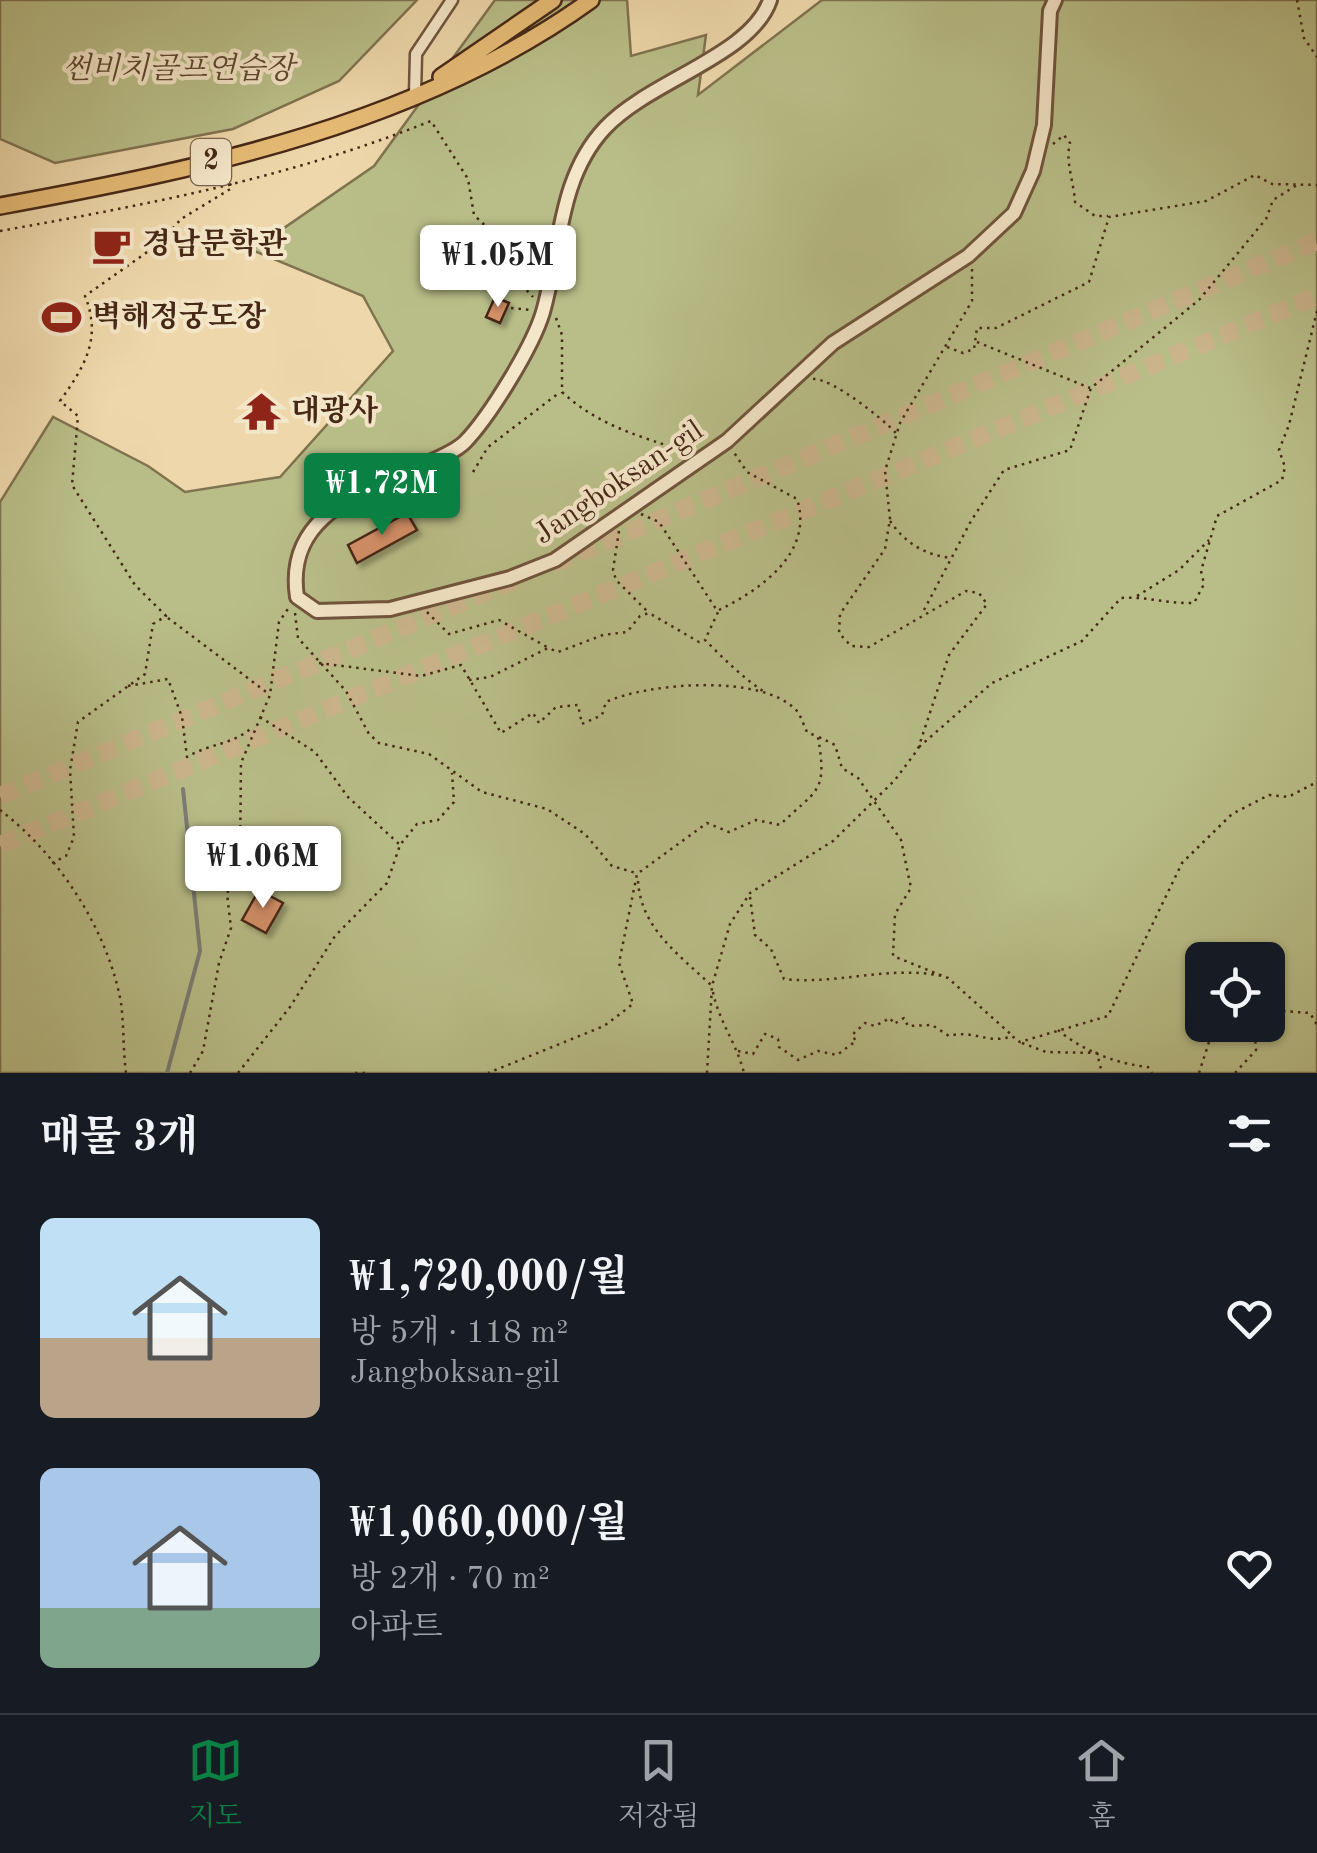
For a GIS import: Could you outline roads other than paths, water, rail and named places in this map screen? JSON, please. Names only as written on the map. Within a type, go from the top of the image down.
[{"type":"main road","name":"2","points":[[415,94],[554,0]]},
{"type":"main road","name":"2","points":[[0,206],[219,160],[310,134],[488,66],[591,0]]},
{"type":"street","points":[[415,94],[416,54],[452,0]]},
{"type":"street","name":"Jangboksan-gil","points":[[770,0],[764,17],[736,44],[629,106],[584,153],[558,233],[544,310],[535,336],[463,444],[321,516],[296,558],[297,597],[317,610],[353,612],[420,604],[510,578],[555,560],[725,443],[834,344],[876,313],[968,256],[1014,213],[1036,159],[1044,125],[1050,12],[1055,0]]},
{"type":"waterway","points":[[167,1073],[200,951],[183,789]]},
{"type":"tunnel","points":[[553,564],[1317,241]]},
{"type":"tunnel","points":[[0,845],[1317,296]]},
{"type":"tunnel","points":[[0,796],[515,580]]},
{"type":"place","name":"경남문학관","points":[[112,245]]},
{"type":"place","name":"벽해정궁도장","points":[[62,318]]},
{"type":"place","name":"대광사","points":[[261,412]]},
{"type":"park label","name":"썬비치골프연습장","points":[[178,70]]}]
